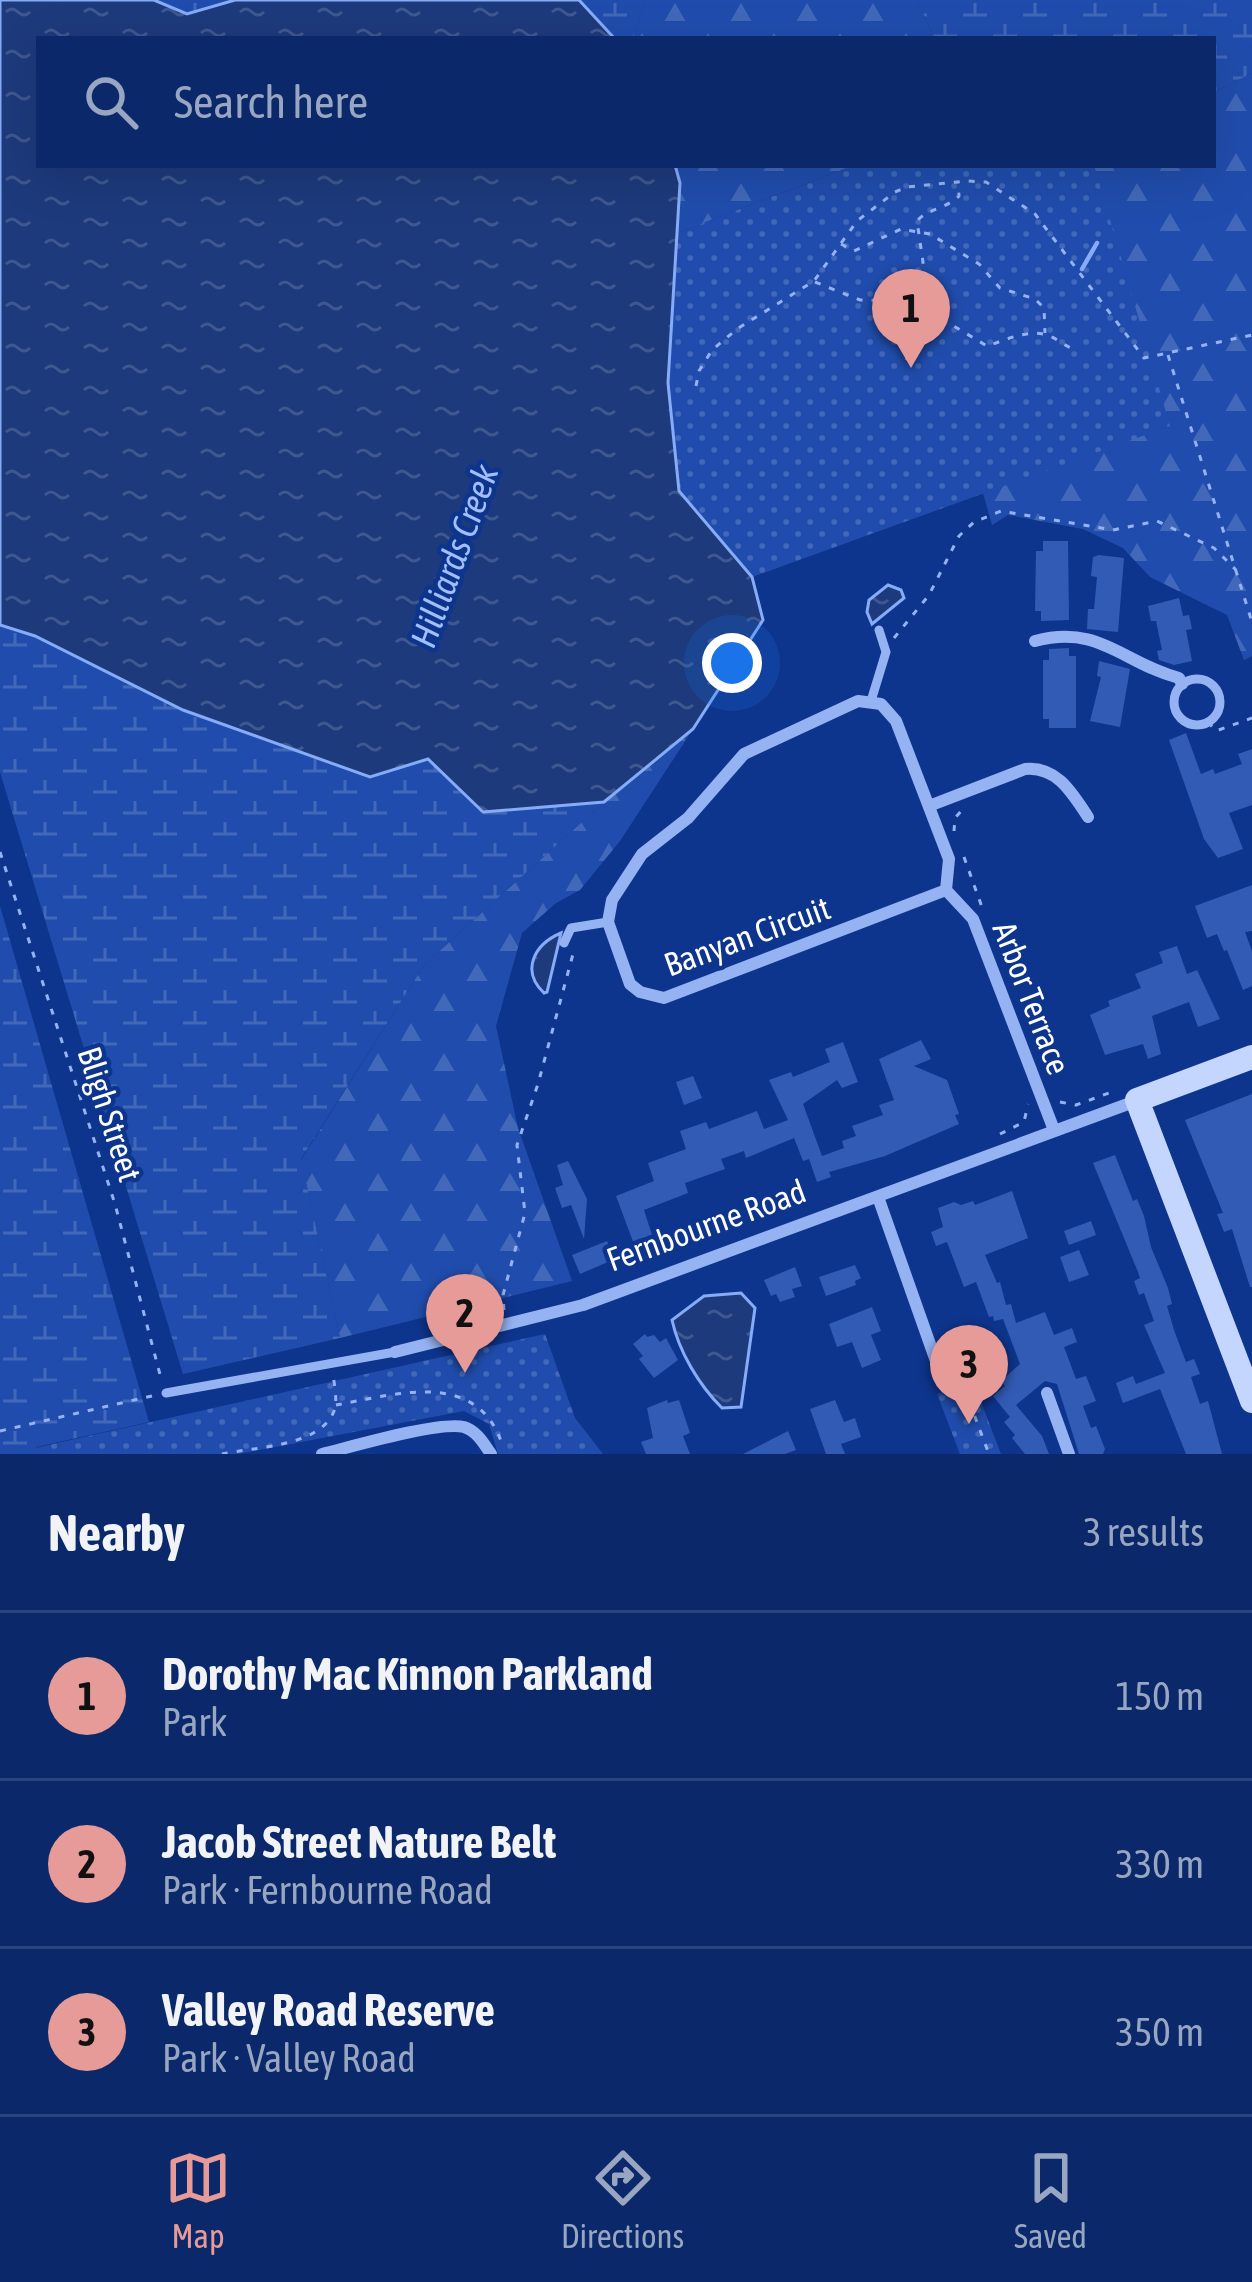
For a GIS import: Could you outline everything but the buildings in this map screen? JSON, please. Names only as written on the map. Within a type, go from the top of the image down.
[{"type":"street","points":[[1035,640],[1061,634],[1113,645],[1160,674],[1179,678],[1182,684]]},
{"type":"street","points":[[608,922],[612,900],[642,854],[688,818],[744,754],[858,701],[871,701]]},
{"type":"street","name":"Arbor Terrace","points":[[871,701],[893,715],[949,860],[946,890],[973,919],[1054,1130]]},
{"type":"street","points":[[929,806],[1037,768],[1066,785],[1088,817]]},
{"type":"street","name":"Banyan Circuit","points":[[608,922],[631,983],[640,992],[664,998],[946,890]]},
{"type":"street","name":"Fernbourne Road","points":[[395,1352],[583,1305],[1252,1057]]},
{"type":"street","points":[[1137,1100],[1243,1353],[1252,1401]]},
{"type":"street","points":[[878,1197],[938,1364],[953,1378]]},
{"type":"street","points":[[1047,1394],[1069,1454]]},
{"type":"street","points":[[322,1454],[443,1427],[464,1427],[478,1435],[491,1454]]},
{"type":"lane","points":[[871,701],[886,652],[879,630]]},
{"type":"lane","points":[[1197,679],[1216,690],[1218,712],[1208,722],[1194,725],[1174,719],[1174,698],[1182,684],[1197,679]]},
{"type":"lane","points":[[564,943],[572,928],[608,922]]},
{"type":"lane","name":"Fernbourne Road","points":[[166,1393],[395,1352]]},
{"type":"path","points":[[906,360],[931,315],[920,288],[923,262],[917,221],[959,196],[958,182]]},
{"type":"path","points":[[696,386],[712,350],[814,281],[857,221],[907,187],[958,182],[986,182],[1035,214],[1144,358],[1252,335]]},
{"type":"path","points":[[838,243],[854,251],[901,229],[930,234],[979,264],[1000,288],[1036,299],[1044,308],[1045,335]]},
{"type":"path","points":[[814,281],[860,300],[900,301],[928,321],[952,325],[987,346],[1017,335],[1045,335],[1075,349]]},
{"type":"path","points":[[1168,354],[1252,622]]},
{"type":"path","points":[[886,652],[903,623],[929,595],[959,536],[974,522],[1001,511],[1113,530],[1157,521],[1214,548],[1236,570]]},
{"type":"path","points":[[1208,722],[1216,731],[1252,718]]},
{"type":"path","points":[[957,838],[953,822],[963,809],[960,802]]},
{"type":"path","name":"Bligh Street","points":[[1,856],[115,1204],[166,1393]]},
{"type":"path","points":[[964,859],[988,921]]},
{"type":"path","points":[[1055,1097],[1070,1106],[1109,1093]]},
{"type":"path","points":[[1000,1135],[1024,1122],[1029,1111],[1026,1096]]},
{"type":"path","points":[[222,1454],[307,1436],[323,1428],[336,1405],[332,1365]]},
{"type":"path","points":[[953,1378],[964,1388],[988,1454]]},
{"type":"path","points":[[336,1405],[412,1391],[461,1395],[487,1414],[498,1429],[505,1454]]},
{"type":"path","points":[[0,1431],[166,1393]]},
{"type":"green space","points":[[0,0],[646,0],[634,36],[36,36],[36,168],[676,168],[680,183],[668,383],[679,491],[752,577],[763,620],[693,729],[604,802],[424,965],[301,1159],[340,1338],[183,1374],[0,772]]},
{"type":"green space","points":[[646,0],[917,0],[934,36],[634,36]]},
{"type":"green space","points":[[917,0],[1252,0],[1252,73],[1216,91],[1216,36],[934,36]]},
{"type":"green space","points":[[1252,73],[1252,656],[1244,660],[1227,615],[1150,577],[1123,548],[1083,529],[1008,515],[992,525],[983,493],[1169,426],[1054,168],[1216,168],[1216,91]]},
{"type":"green space","points":[[676,168],[847,168],[677,233],[680,183]]},
{"type":"green space","points":[[847,168],[1095,168],[1170,426],[752,577],[679,491],[668,383],[677,233]]},
{"type":"green space","points":[[693,729],[620,841],[580,890],[556,903],[522,933],[496,1026],[518,1128],[572,1281],[340,1338],[301,1160],[424,965],[604,802]]},
{"type":"green space","points":[[0,906],[149,1422],[36,1447],[37,1454],[0,1454]]},
{"type":"green space","points":[[545,1334],[575,1418],[603,1454],[498,1454],[489,1424],[464,1411],[238,1454],[37,1454],[35,1448]]},
{"type":"green space","points":[[973,1381],[1001,1454],[960,1454],[937,1394]]},
{"type":"water","name":"Hilliards Creek","points":[[0,0],[154,0],[187,14],[235,0],[579,0],[612,36],[36,36],[36,168],[676,168],[680,183],[668,383],[679,491],[752,577],[763,620],[693,729],[604,802],[483,812],[428,759],[370,777],[183,710],[35,636],[0,625]]},
{"type":"water","points":[[888,585],[901,590],[904,598],[872,624],[869,600]]},
{"type":"water","points":[[561,933],[544,993],[533,975],[534,958]]},
{"type":"water","points":[[741,1293],[755,1308],[741,1407],[722,1408],[691,1367],[672,1320],[704,1296]]},
{"type":"waterway","points":[[1082,269],[1097,243]]},
{"type":"place","name":"Dorothy Mac Kinnon Parkland","points":[[911,368]]},
{"type":"place","name":"Jacob Street Nature Belt","points":[[465,1373]]},
{"type":"place","name":"Valley Road Reserve","points":[[969,1424]]}]
